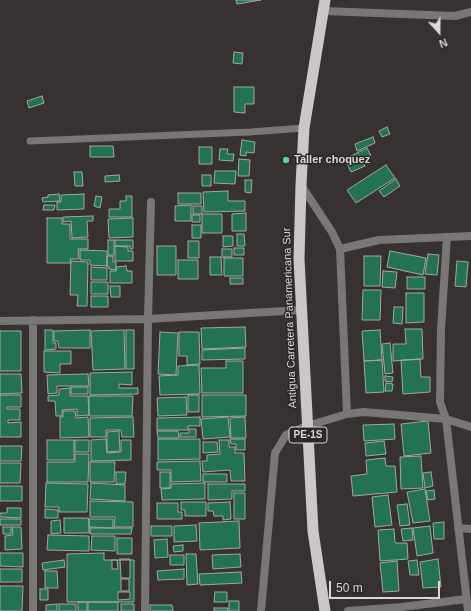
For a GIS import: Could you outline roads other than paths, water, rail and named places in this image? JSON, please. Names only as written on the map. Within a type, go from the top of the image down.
[{"type":"highway","name":"Antigua Carretera Panamericana Sur","points":[[324,6],[304,128],[299,259],[313,531],[325,611]]},
{"type":"street","points":[[324,6],[455,16],[471,12]]},
{"type":"street","points":[[301,185],[332,232],[340,249],[347,414]]},
{"type":"street","points":[[145,611],[148,319],[151,202]]},
{"type":"street","points":[[340,249],[379,240],[471,236]]},
{"type":"street","points":[[447,237],[440,329],[440,402],[446,419],[468,611]]},
{"type":"street","points":[[0,321],[148,319],[301,310]]},
{"type":"street","points":[[33,320],[33,611]]},
{"type":"street","points":[[261,611],[276,453],[286,435],[307,426],[347,414],[364,412],[446,419],[471,427]]},
{"type":"street","points":[[458,528],[471,530]]},
{"type":"street","points":[[348,611],[402,607],[466,599]]},
{"type":"lane","points":[[30,142],[304,128]]},
{"type":"place","name":"Taller choquez","points":[[286,160]]}]
